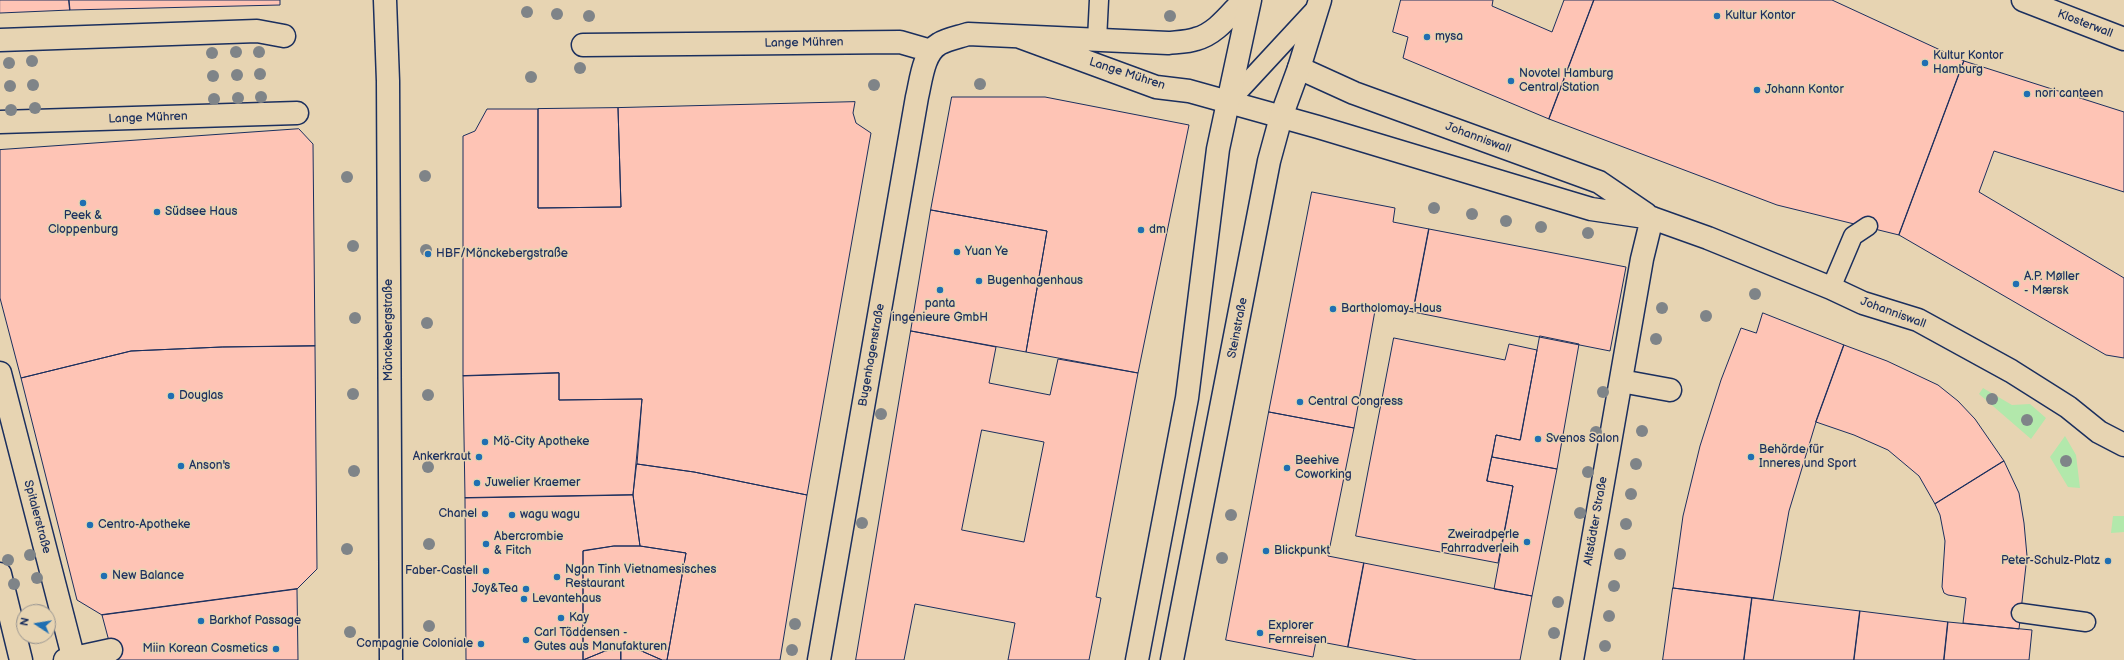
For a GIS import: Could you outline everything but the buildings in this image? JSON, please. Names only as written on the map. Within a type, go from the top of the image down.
[{"type":"street","name":"Mönckebergstraße","points":[[385,0],[388,96],[391,660]]},
{"type":"street","name":"Lange Mühren","points":[[583,45],[900,42],[931,51],[938,44],[968,34],[1168,43],[1195,40],[1204,36],[1215,29],[1244,0]]},
{"type":"street","points":[[1137,660],[1187,398],[1218,150],[1250,0]]},
{"type":"street","name":"Klosterwall","points":[[2023,0],[2124,39]]},
{"type":"street","name":"Steinstraße","points":[[1172,660],[1269,161],[1281,117],[1299,68],[1319,3]]},
{"type":"street","points":[[0,40],[258,31],[284,36]]},
{"type":"street","name":"Lange Mühren","points":[[1020,37],[1156,87],[1188,92],[1281,117]]},
{"type":"street","name":"Bugenhagenstraße","points":[[819,660],[917,97],[923,70],[931,51]]},
{"type":"street","name":"Johanniswall","points":[[1299,68],[1354,93],[1599,182],[1652,218]]},
{"type":"street","name":"Lange Mühren","points":[[0,122],[297,113]]},
{"type":"street","name":"Johanniswall","points":[[1281,117],[1591,209],[1652,218],[1708,238],[1831,288],[1863,303],[1918,320],[2011,371],[2068,407],[2099,432],[2120,444]]},
{"type":"street","name":"Altstädter Straße","points":[[1572,660],[1642,260],[1652,218]]},
{"type":"street","name":"Spitalerstraße","points":[[0,373],[71,659]]},
{"type":"street","points":[[1621,381],[1670,390]]},
{"type":"street","points":[[0,574],[21,660]]},
{"type":"street","points":[[71,659],[111,650]]},
{"type":"lane","points":[[1097,40],[1099,0]]},
{"type":"lane","points":[[1229,102],[1319,3]]},
{"type":"lane","points":[[1831,288],[1853,236],[1868,226]]},
{"type":"lane","points":[[2021,612],[2086,622]]},
{"type":"green space","points":[[1983,388],[2012,405],[2030,404],[2046,418],[2031,439],[1979,394]]},
{"type":"green space","points":[[2065,436],[2076,455],[2080,488],[2068,487],[2050,457]]},
{"type":"green space","points":[[2113,516],[2124,516],[2124,532],[2111,533]]},
{"type":"place","name":"Kultur Kontor","points":[[1717,16]]},
{"type":"place","name":"mysa","points":[[1427,37]]},
{"type":"place","name":"Kultur Kontor Hamburg","points":[[1925,63]]},
{"type":"place","name":"Novotel Hamburg Central Station","points":[[1511,81]]},
{"type":"place","name":"Johann Kontor","points":[[1757,90]]},
{"type":"place","name":"nori canteen","points":[[2027,94]]},
{"type":"place","name":"Peek & Cloppenburg","points":[[83,203]]},
{"type":"place","name":"Südsee Haus","points":[[157,212]]},
{"type":"place","name":"dm","points":[[1141,230]]},
{"type":"place","name":"Yuan Ye","points":[[957,252]]},
{"type":"place","name":"HBF/Mönckebergstraße","points":[[428,254]]},
{"type":"place","name":"Bugenhagenhaus","points":[[979,281]]},
{"type":"place","name":"A.P. Møller - Mærsk","points":[[2016,284]]},
{"type":"place","name":"panta ingenieure GmbH","points":[[940,290]]},
{"type":"place","name":"Bartholomay-Haus","points":[[1333,309]]},
{"type":"place","name":"Douglas","points":[[171,396]]},
{"type":"place","name":"Central Congress","points":[[1300,402]]},
{"type":"place","name":"Svenos Salon","points":[[1538,439]]},
{"type":"place","name":"Mö-City Apotheke","points":[[485,442]]},
{"type":"place","name":"Ankerkraut","points":[[479,457]]},
{"type":"place","name":"Behörde für Inneres und Sport","points":[[1751,457]]},
{"type":"place","name":"Anson's","points":[[181,466]]},
{"type":"place","name":"Beehive Coworking","points":[[1287,468]]},
{"type":"place","name":"Juwelier Kraemer","points":[[477,483]]},
{"type":"place","name":"Chanel","points":[[485,514]]},
{"type":"place","name":"wagu wagu","points":[[512,515]]},
{"type":"place","name":"Centro-Apotheke","points":[[90,525]]},
{"type":"place","name":"Zweiradperle Fahrradverleih","points":[[1527,542]]},
{"type":"place","name":"Abercrombie & Fitch","points":[[486,544]]},
{"type":"place","name":"Blickpunkt","points":[[1266,551]]},
{"type":"place","name":"Peter-Schulz-Platz","points":[[2108,561]]},
{"type":"place","name":"Faber-Castell","points":[[486,571]]},
{"type":"place","name":"New Balance","points":[[104,576]]},
{"type":"place","name":"Ngan Tinh Vietnamesisches Restaurant","points":[[557,577]]},
{"type":"place","name":"Joy&Tea","points":[[526,589]]},
{"type":"place","name":"Levantehaus","points":[[524,599]]},
{"type":"place","name":"Kay","points":[[561,618]]},
{"type":"place","name":"Barkhof Passage","points":[[201,621]]},
{"type":"place","name":"Explorer Fernreisen","points":[[1260,633]]},
{"type":"place","name":"Carl Töddensen - Gutes aus Manufakturen","points":[[526,640]]},
{"type":"place","name":"Compagnie Coloniale","points":[[481,644]]},
{"type":"place","name":"Miin Korean Cosmetics","points":[[276,649]]}]
